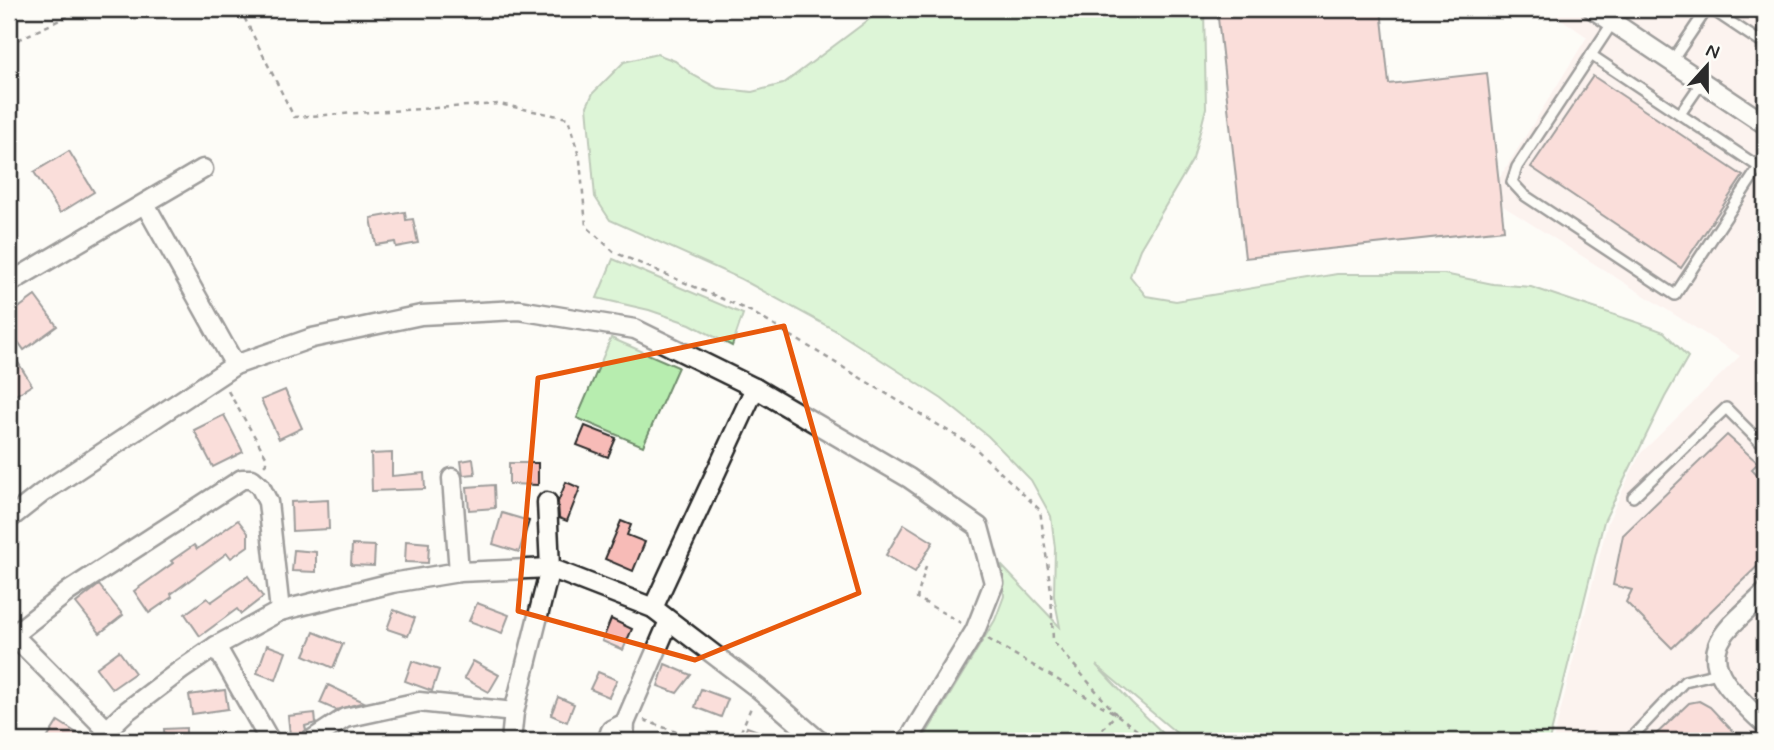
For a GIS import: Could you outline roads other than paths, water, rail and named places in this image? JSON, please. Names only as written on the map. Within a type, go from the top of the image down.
[{"type":"street","points":[[1593,9],[1765,124]]},
{"type":"street","points":[[9,283],[203,169]]},
{"type":"street","points":[[145,204],[235,365]]},
{"type":"street","points":[[9,519],[42,493],[235,365],[312,338],[421,315],[519,310],[635,328],[755,388],[909,478],[979,527],[994,583],[975,631],[908,741]]},
{"type":"street","points":[[653,608],[755,388]]},
{"type":"street","points":[[453,478],[459,572]]},
{"type":"street","points":[[281,611],[268,502],[253,479],[242,479],[69,590],[11,634],[104,736],[127,711],[216,646],[281,611],[392,583],[459,572],[550,568],[653,608],[759,689],[819,741]]},
{"type":"street","points":[[511,741],[514,712],[550,568],[547,502]]},
{"type":"street","points":[[1765,593],[1719,641],[1715,658],[1723,682],[1765,724]]},
{"type":"street","points":[[624,741],[627,718],[669,621]]},
{"type":"street","points":[[216,646],[270,741]]},
{"type":"street","points":[[310,741],[345,718],[419,702],[514,712]]},
{"type":"street","points":[[607,741],[611,730],[627,718]]},
{"type":"lane","points":[[1672,61],[1709,9],[1765,45]]},
{"type":"lane","points":[[1613,22],[1513,173],[1512,182],[1524,195],[1675,295],[1765,158]]},
{"type":"lane","points":[[1591,55],[1759,167]]},
{"type":"lane","points":[[1681,114],[1702,82]]},
{"type":"lane","points":[[1633,497],[1726,408],[1765,447]]},
{"type":"lane","points":[[1628,741],[1685,681],[1718,673]]}]
